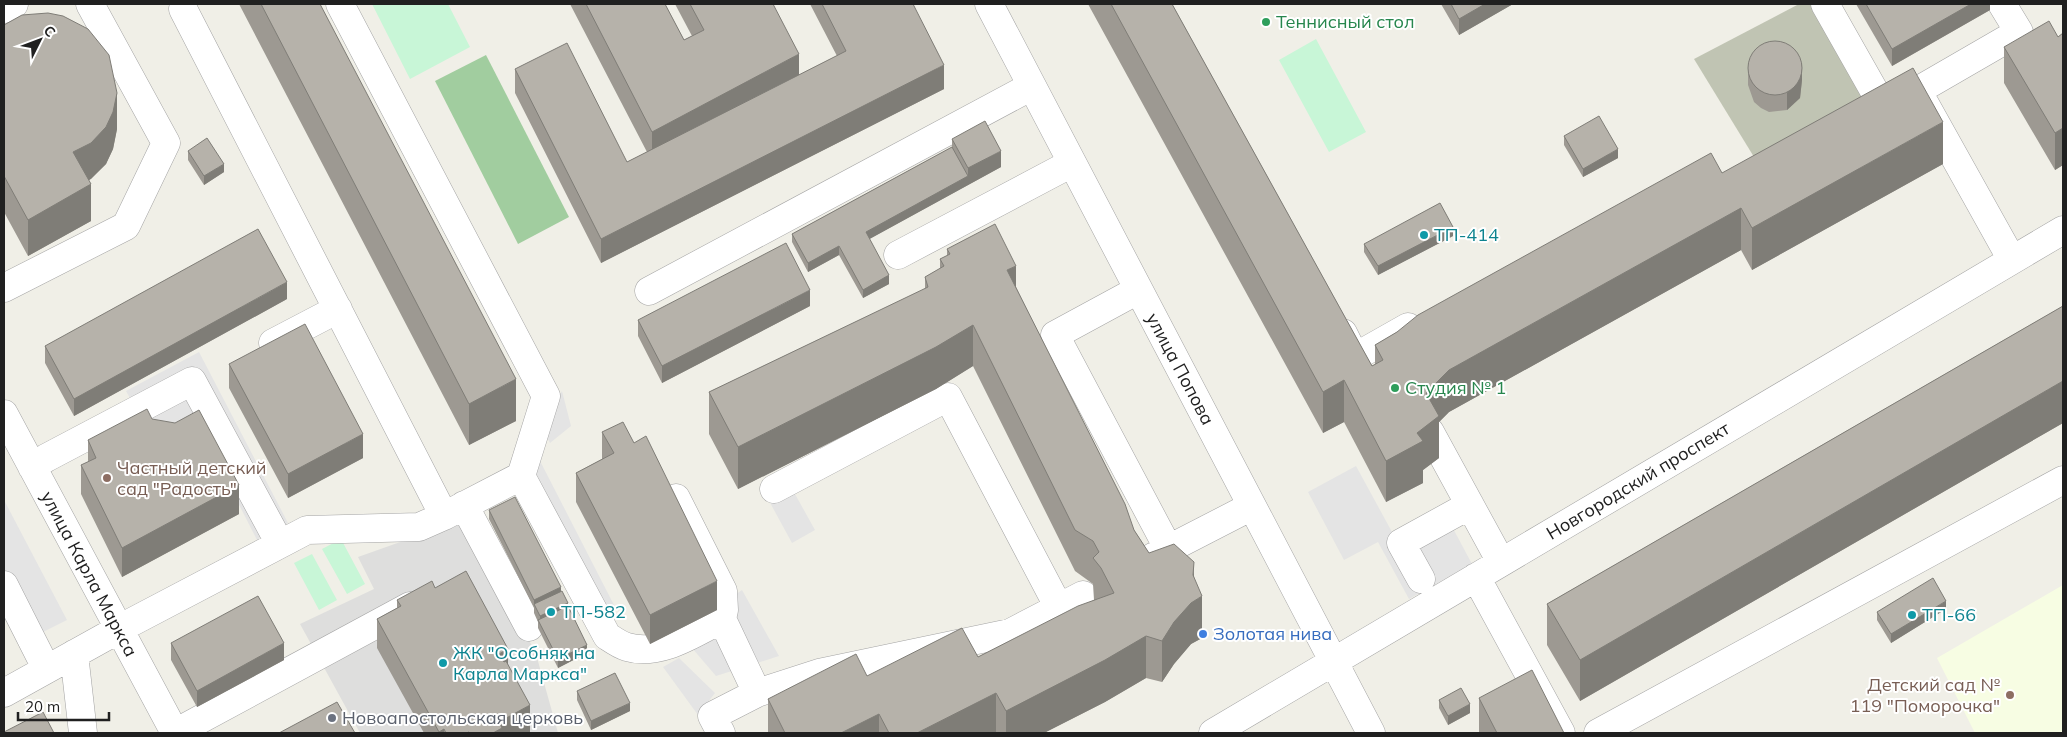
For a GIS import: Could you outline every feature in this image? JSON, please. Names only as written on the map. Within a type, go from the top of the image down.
[{"type":"street","points":[[4,9],[14,4]]},
{"type":"street","points":[[4,288],[126,226],[166,143],[90,4]]},
{"type":"street","points":[[4,693],[46,668],[307,530],[419,527],[520,476],[546,396],[340,4]]},
{"type":"street","name":"улица Попова","points":[[989,4],[1371,733]]},
{"type":"street","points":[[1825,4],[1885,110]]},
{"type":"street","points":[[1860,124],[2019,32],[2002,4]]},
{"type":"street","points":[[183,9],[338,309],[454,510],[529,627]]},
{"type":"street","points":[[648,291],[1032,86]]},
{"type":"street","points":[[1917,91],[2012,260]]},
{"type":"street","points":[[898,255],[1072,163]]},
{"type":"street","name":"Новгородский проспект","points":[[1214,733],[2063,230]]},
{"type":"street","points":[[1138,290],[1055,335],[1169,550]]},
{"type":"street","points":[[255,352],[338,309]]},
{"type":"street","points":[[1332,314],[1355,357],[1432,314]]},
{"type":"street","points":[[1380,343],[1393,366]]},
{"type":"street","points":[[32,468],[46,458],[192,381],[280,544]]},
{"type":"street","points":[[774,489],[948,397],[1058,606]]},
{"type":"street","name":"улица Карла Маркса","points":[[4,414],[175,733]]},
{"type":"street","points":[[1430,432],[1501,562]]},
{"type":"street","points":[[520,476],[607,636],[627,647],[650,649],[667,646],[722,619]]},
{"type":"street","points":[[1598,733],[2063,480]]},
{"type":"street","points":[[676,498],[723,591],[724,610],[722,619],[758,693]]},
{"type":"street","points":[[1421,579],[1401,543],[1470,505]]},
{"type":"street","points":[[1138,564],[1169,550],[1252,506]]},
{"type":"street","points":[[1476,577],[1561,733]]},
{"type":"street","points":[[4,585],[46,668]]},
{"type":"street","points":[[721,733],[712,716],[758,693],[819,673],[1010,633],[1058,606],[1083,595]]},
{"type":"street","points":[[175,733],[428,596]]},
{"type":"street","points":[[74,654],[83,733]]},
{"type":"shaded area","points":[[1799,4],[1835,4],[1898,108],[1765,175],[1694,59]]},
{"type":"shaded area","points":[[199,352],[288,523],[257,540],[203,434],[155,443],[126,391]]},
{"type":"shaded area","points":[[562,391],[571,426],[550,443],[541,426]]},
{"type":"shaded area","points":[[538,457],[615,607],[589,619],[513,472]]},
{"type":"shaded area","points":[[1356,466],[1392,532],[1441,506],[1472,564],[1409,599],[1378,542],[1344,560],[1308,492]]},
{"type":"shaded area","points":[[785,476],[815,530],[792,543],[762,488]]},
{"type":"shaded area","points":[[4,500],[67,620],[19,644],[4,613]]},
{"type":"shaded area","points":[[468,518],[536,654],[558,733],[360,733],[300,624],[374,589],[358,557]]},
{"type":"shaded area","name":"Детский сад № 119 \"Поморочка\"","points":[[2063,585],[2063,733],[1975,733],[1937,658]]},
{"type":"shaded area","points":[[742,590],[779,656],[716,676],[680,634]]},
{"type":"shaded area","points":[[679,658],[715,693],[698,715],[663,667]]},
{"type":"green space","points":[[372,4],[448,4],[470,47],[410,79]]},
{"type":"green space","points":[[1316,39],[1366,132],[1329,152],[1279,60]]},
{"type":"green space","points":[[486,55],[569,217],[518,244],[435,81]]},
{"type":"green space","points":[[341,539],[365,584],[347,594],[322,549]]},
{"type":"green space","points":[[312,554],[337,600],[319,610],[294,563]]},
{"type":"building","points":[[261,4],[320,4],[516,379],[469,404]]},
{"type":"building","points":[[586,4],[665,4],[684,40],[704,30],[690,4],[773,4],[799,54],[652,132]]},
{"type":"building","points":[[822,4],[913,4],[944,65],[601,239],[515,69],[567,43],[627,162],[846,51]]},
{"type":"building","points":[[1111,4],[1172,4],[1372,366],[1383,360],[1375,345],[1397,332],[1418,315],[1711,153],[1722,173],[1913,68],[1943,122],[1752,228],[1741,208],[1449,370],[1426,393],[1439,416],[1417,433],[1423,441],[1386,461],[1344,380],[1323,392]]},
{"type":"building","points":[[1451,4],[1485,4],[1459,19]]},
{"type":"building","points":[[1866,4],[1971,4],[1892,49]]},
{"type":"building","points":[[48,13],[63,16],[88,29],[109,55],[117,93],[113,112],[106,127],[91,143],[73,152],[91,184],[28,220],[4,176],[4,25],[22,15]]},
{"type":"building","points":[[2049,21],[2058,37],[2063,33],[2063,128],[2055,133],[2004,47]]},
{"type":"building","points":[[1775,41],[1785,43],[1794,49],[1800,58],[1802,68],[1800,78],[1794,87],[1785,93],[1775,95],[1765,93],[1756,87],[1750,78],[1748,68],[1750,58],[1756,49],[1765,43]]},
{"type":"building","points":[[1599,116],[1618,149],[1583,169],[1564,136]]},
{"type":"building","points":[[985,121],[1001,151],[968,168],[952,139]]},
{"type":"building","points":[[207,138],[224,164],[204,176],[188,151]]},
{"type":"building","points":[[952,147],[968,176],[866,232],[889,275],[863,290],[839,246],[808,263],[792,234]]},
{"type":"building","points":[[1440,203],[1453,227],[1378,266],[1364,244]]},
{"type":"building","points":[[995,224],[1016,266],[1007,270],[1125,504],[1134,530],[1149,553],[1174,544],[1194,562],[1193,575],[1202,596],[1191,603],[1174,622],[1162,641],[1146,636],[1105,660],[1006,711],[996,693],[917,733],[889,733],[879,714],[841,733],[785,733],[768,699],[856,654],[867,676],[962,628],[978,657],[1078,606],[1114,593],[1101,568],[1093,558],[1099,552],[1093,541],[1075,530],[973,325],[936,347],[738,447],[709,392],[928,287],[925,277],[944,266],[940,259],[950,254],[947,249]]},
{"type":"building","points":[[258,229],[287,282],[74,399],[45,346]]},
{"type":"building","points":[[786,243],[810,290],[662,366],[638,320]]},
{"type":"building","points":[[2063,306],[2063,381],[1580,660],[1547,604]]},
{"type":"building","points":[[305,324],[363,434],[288,474],[229,364]]},
{"type":"building","points":[[147,409],[152,419],[175,423],[199,410],[239,485],[122,548],[81,465],[96,458],[88,440]]},
{"type":"building","points":[[623,422],[634,443],[646,436],[717,581],[650,615],[576,473],[614,453],[602,432]]},
{"type":"building","points":[[515,497],[561,587],[534,600],[489,510]]},
{"type":"building","name":"ЖК \"Особняк на Карла Маркса\"","points":[[466,571],[508,649],[499,654],[504,662],[506,661],[530,705],[499,722],[502,728],[493,733],[446,733],[444,729],[439,732],[377,619],[401,606],[397,600],[432,581],[435,588]]},
{"type":"building","name":"ТП-66","points":[[1933,578],[1946,601],[1891,634],[1877,612]]},
{"type":"building","points":[[562,591],[568,603],[540,616],[534,604]]},
{"type":"building","points":[[258,596],[284,643],[197,691],[171,643]]},
{"type":"building","points":[[568,606],[587,645],[558,659],[538,620]]},
{"type":"building","points":[[1532,670],[1564,733],[1497,733],[1479,698]]},
{"type":"building","points":[[615,673],[630,703],[591,721],[577,691]]},
{"type":"building","points":[[1461,688],[1470,704],[1448,716],[1439,700]]},
{"type":"building","points":[[337,702],[355,733],[279,733]]},
{"type":"building","points":[[43,712],[54,733],[4,733],[4,732]]},
{"type":"place","name":"Теннисный стол","points":[[1266,22]]},
{"type":"place","name":"ТП-414","points":[[1424,235]]},
{"type":"place","name":"Студия № 1","points":[[1395,388]]},
{"type":"place","name":"Частный детский сад \"Радость\"","points":[[107,478]]},
{"type":"place","name":"ТП-582","points":[[551,612]]},
{"type":"place","name":"ТП-66","points":[[1912,615]]},
{"type":"place","name":"Золотая нива","points":[[1203,634]]},
{"type":"place","name":"ЖК \"Особняк на Карла Маркса\"","points":[[443,663]]},
{"type":"place","name":"Детский сад № 119 \"Поморочка\"","points":[[2010,695]]},
{"type":"place","name":"Новоапостольская церковь","points":[[332,718]]}]
